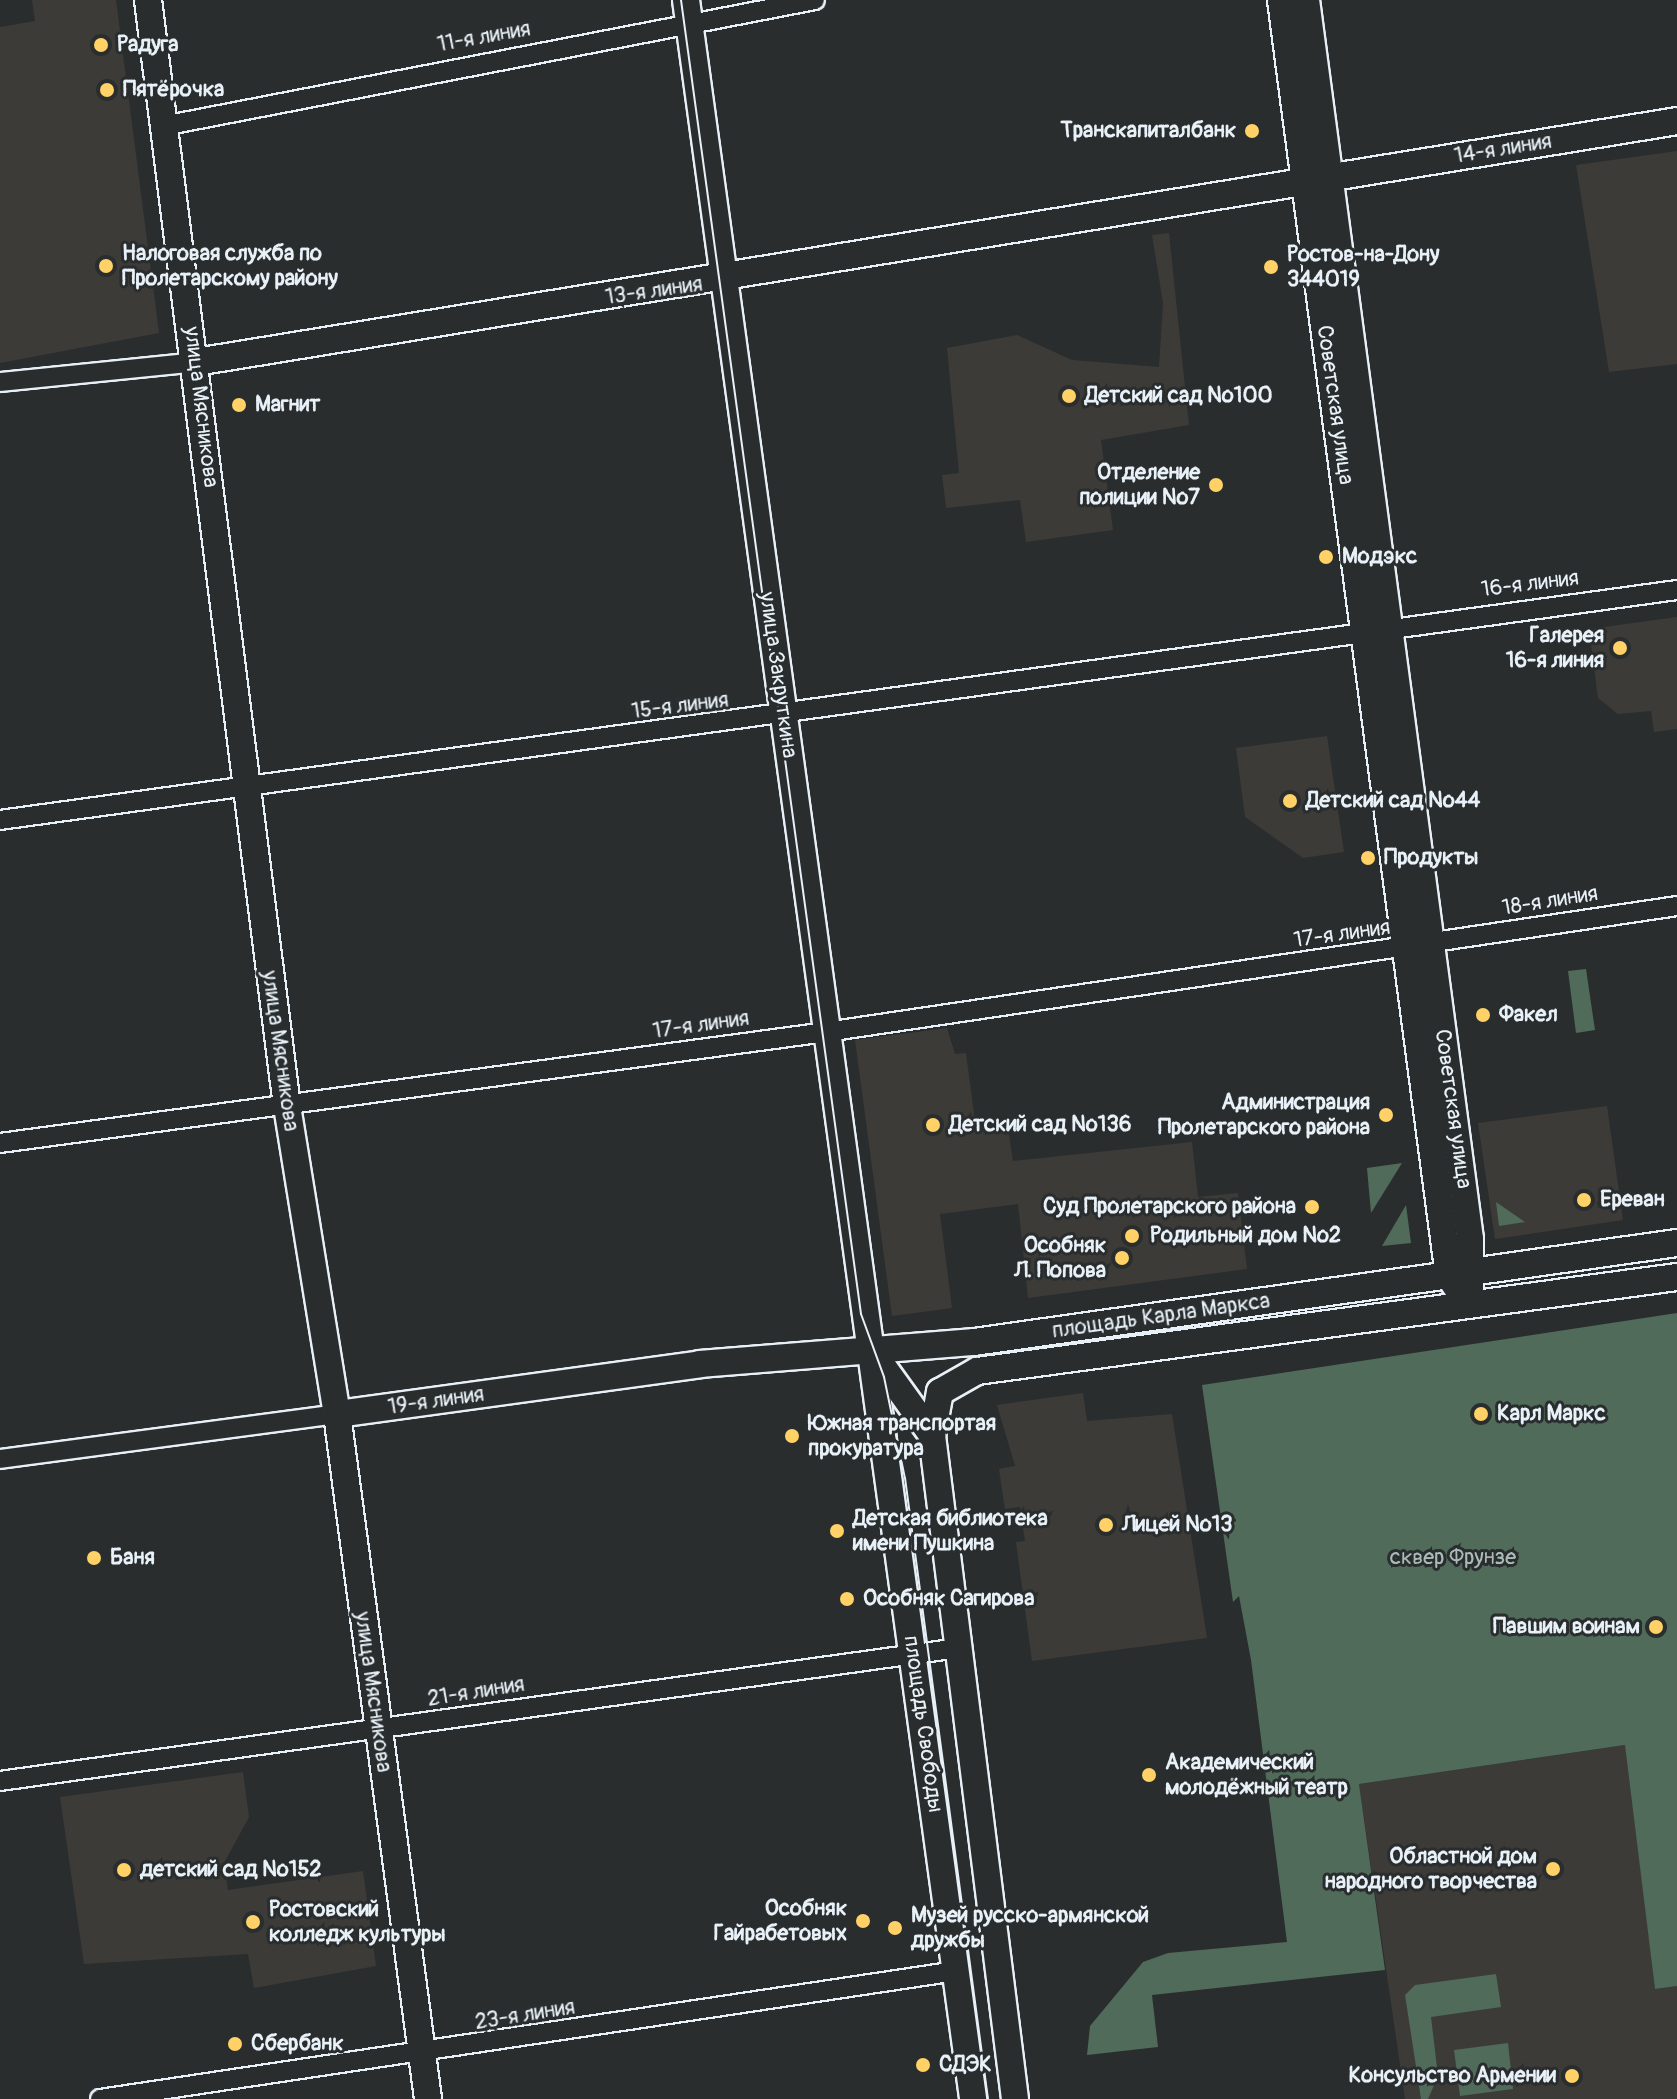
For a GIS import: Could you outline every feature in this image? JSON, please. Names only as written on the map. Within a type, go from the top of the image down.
[{"type":"main road","name":"улица Мясникова","points":[[148,0],[196,362],[287,1106],[337,1414],[428,2099]]},
{"type":"main road","name":"Советская улица","points":[[1281,0],[1317,178],[1461,1275]]},
{"type":"main road","name":"Советская улица","points":[[1306,0],[1317,178]]},
{"type":"main road","name":"улица Закруткина","points":[[687,12],[871,1350]]},
{"type":"main road","name":"14-я линия","points":[[1317,178],[1677,121]]},
{"type":"main road","name":"13-я линия","points":[[196,362],[725,281],[1317,178]]},
{"type":"main road","name":"площадь Карла Маркса","points":[[871,1350],[945,1346],[1677,1243]]},
{"type":"main road","points":[[1461,1275],[1467,1305]]},
{"type":"main road","name":"площадь Карла Маркса","points":[[940,1392],[977,1371],[1677,1277]]},
{"type":"main road","points":[[871,1350],[932,1435]]},
{"type":"main road","name":"19-я линия","points":[[337,1414],[700,1364],[871,1350]]},
{"type":"main road","name":"площадь Свободы","points":[[871,1350],[973,2099]]},
{"type":"main road","name":"площадь Свободы","points":[[940,1392],[932,1435],[1015,2099]]},
{"type":"street","name":"11-я линия","points":[[163,126],[687,12],[815,0]]},
{"type":"street","name":"13-я линия","points":[[0,382],[196,362]]},
{"type":"street","name":"16-я линия","points":[[1377,628],[1677,590]]},
{"type":"street","name":"15-я линия","points":[[0,820],[784,718],[1377,628]]},
{"type":"street","name":"18-я линия","points":[[1419,946],[1677,906]]},
{"type":"street","name":"17-я линия","points":[[0,1143],[826,1032],[1419,946]]},
{"type":"street","name":"19-я линия","points":[[0,1459],[337,1414]]},
{"type":"street","name":"21-я линия","points":[[0,1781],[378,1731],[959,1648]]},
{"type":"street","name":"23-я линия","points":[[100,2099],[422,2055],[956,1971]]},
{"type":"shaded area","points":[[32,0],[116,0],[159,333],[0,363],[0,27],[35,21]]},
{"type":"shaded area","points":[[1677,151],[1677,364],[1609,372],[1576,165]]},
{"type":"shaded area","name":"Детский сад №100","points":[[1169,233],[1189,425],[1101,440],[1113,530],[1026,542],[1020,500],[946,508],[942,475],[959,473],[947,348],[1017,335],[1072,360],[1159,367],[1163,303],[1152,235]]},
{"type":"shaded area","points":[[1677,617],[1677,729],[1654,732],[1651,711],[1618,714],[1598,698],[1589,629]]},
{"type":"shaded area","name":"Детский сад №44","points":[[1327,736],[1344,852],[1303,858],[1245,817],[1236,748]]},
{"type":"shaded area","points":[[947,1028],[955,1054],[966,1053],[975,1121],[998,1119],[1000,1129],[1008,1128],[1013,1161],[1192,1142],[1198,1197],[1238,1193],[1247,1269],[1028,1298],[1018,1204],[940,1214],[952,1308],[892,1316],[855,1040]]},
{"type":"shaded area","points":[[1607,1106],[1623,1220],[1495,1239],[1478,1123]]},
{"type":"shaded area","name":"Лицей №13","points":[[1083,1393],[1087,1421],[1172,1414],[1207,1638],[1032,1661],[1016,1542],[1025,1541],[1020,1507],[1005,1509],[999,1469],[1015,1466],[997,1405]]},
{"type":"shaded area","points":[[1626,1745],[1655,1989],[1677,1986],[1677,2099],[1405,2099],[1359,1784]]},
{"type":"shaded area","points":[[243,1772],[249,1817],[224,1863],[228,1890],[363,1871],[376,1966],[254,1988],[248,1954],[84,1964],[60,1797]]},
{"type":"green space","points":[[1586,969],[1595,1030],[1576,1033],[1568,971]]},
{"type":"green space","points":[[1402,1163],[1371,1213],[1367,1168]]},
{"type":"green space","points":[[1496,1202],[1525,1222],[1499,1226]]},
{"type":"green space","points":[[1406,1205],[1411,1243],[1382,1246]]},
{"type":"green space","name":"сквер Фрунзе","points":[[1677,1313],[1677,1986],[1655,1989],[1625,1745],[1359,1784],[1385,1970],[1152,1995],[1158,2047],[1087,2055],[1090,2026],[1143,1962],[1168,1953],[1287,1942],[1251,1660],[1239,1596],[1233,1602],[1202,1385]]},
{"type":"green space","points":[[1496,1974],[1501,2007],[1431,2017],[1438,2076],[1428,2099],[1421,2099],[1405,1995],[1415,1985]]},
{"type":"green space","points":[[1508,2043],[1513,2089],[1460,2096],[1454,2050]]},
{"type":"tram line","points":[[681,0],[861,1314],[884,1377],[905,1478],[988,2099]]},
{"type":"place","name":"Радуга","points":[[101,45]]},
{"type":"place","name":"Пятёрочка","points":[[107,90]]},
{"type":"place","name":"Транскапиталбанк","points":[[1252,131]]},
{"type":"place","name":"Налоговая служба по Пролетарскому району","points":[[106,266]]},
{"type":"place","name":"Ростов-на-Дону 344019","points":[[1271,267]]},
{"type":"place","name":"Детский сад №100","points":[[1069,396]]},
{"type":"place","name":"Магнит","points":[[239,405]]},
{"type":"place","name":"Отделение полиции №7","points":[[1216,485]]},
{"type":"place","name":"Модэкс","points":[[1326,557]]},
{"type":"place","name":"Галерея 16-я линия","points":[[1620,648]]},
{"type":"place","name":"Детский сад №44","points":[[1290,801]]},
{"type":"place","name":"Продукты","points":[[1368,858]]},
{"type":"place","name":"Факел","points":[[1483,1015]]},
{"type":"place","name":"Администрация Пролетарского района","points":[[1386,1115]]},
{"type":"place","name":"Детский сад №136","points":[[933,1125]]},
{"type":"place","name":"Ереван","points":[[1584,1200]]},
{"type":"place","name":"Суд Пролетарского района","points":[[1312,1207]]},
{"type":"place","name":"Родильный дом №2","points":[[1132,1236]]},
{"type":"place","name":"Особняк Л. Попова","points":[[1122,1258]]},
{"type":"place","name":"Карл Маркс","points":[[1481,1414]]},
{"type":"place","name":"Южная транспортая прокуратура","points":[[792,1436]]},
{"type":"place","name":"Лицей №13","points":[[1106,1525]]},
{"type":"place","name":"Детская библиотека имени Пушкина","points":[[837,1531]]},
{"type":"place","name":"Баня","points":[[94,1558]]},
{"type":"place","name":"Особняк Сагирова","points":[[847,1599]]},
{"type":"place","name":"Павшим воинам","points":[[1656,1627]]},
{"type":"place","name":"Академический молодёжный театр","points":[[1149,1775]]},
{"type":"place","name":"Областной дом народного творчества","points":[[1553,1869]]},
{"type":"place","name":"детский сад №152","points":[[124,1870]]},
{"type":"place","name":"Особняк Гайрабетовых","points":[[863,1921]]},
{"type":"place","name":"Ростовский колледж культуры","points":[[253,1922]]},
{"type":"place","name":"Музей русско-армянской дружбы","points":[[895,1928]]},
{"type":"place","name":"Сбербанк","points":[[235,2044]]},
{"type":"place","name":"СДЭК","points":[[923,2065]]},
{"type":"place","name":"Консульство Армении","points":[[1572,2076]]}]
